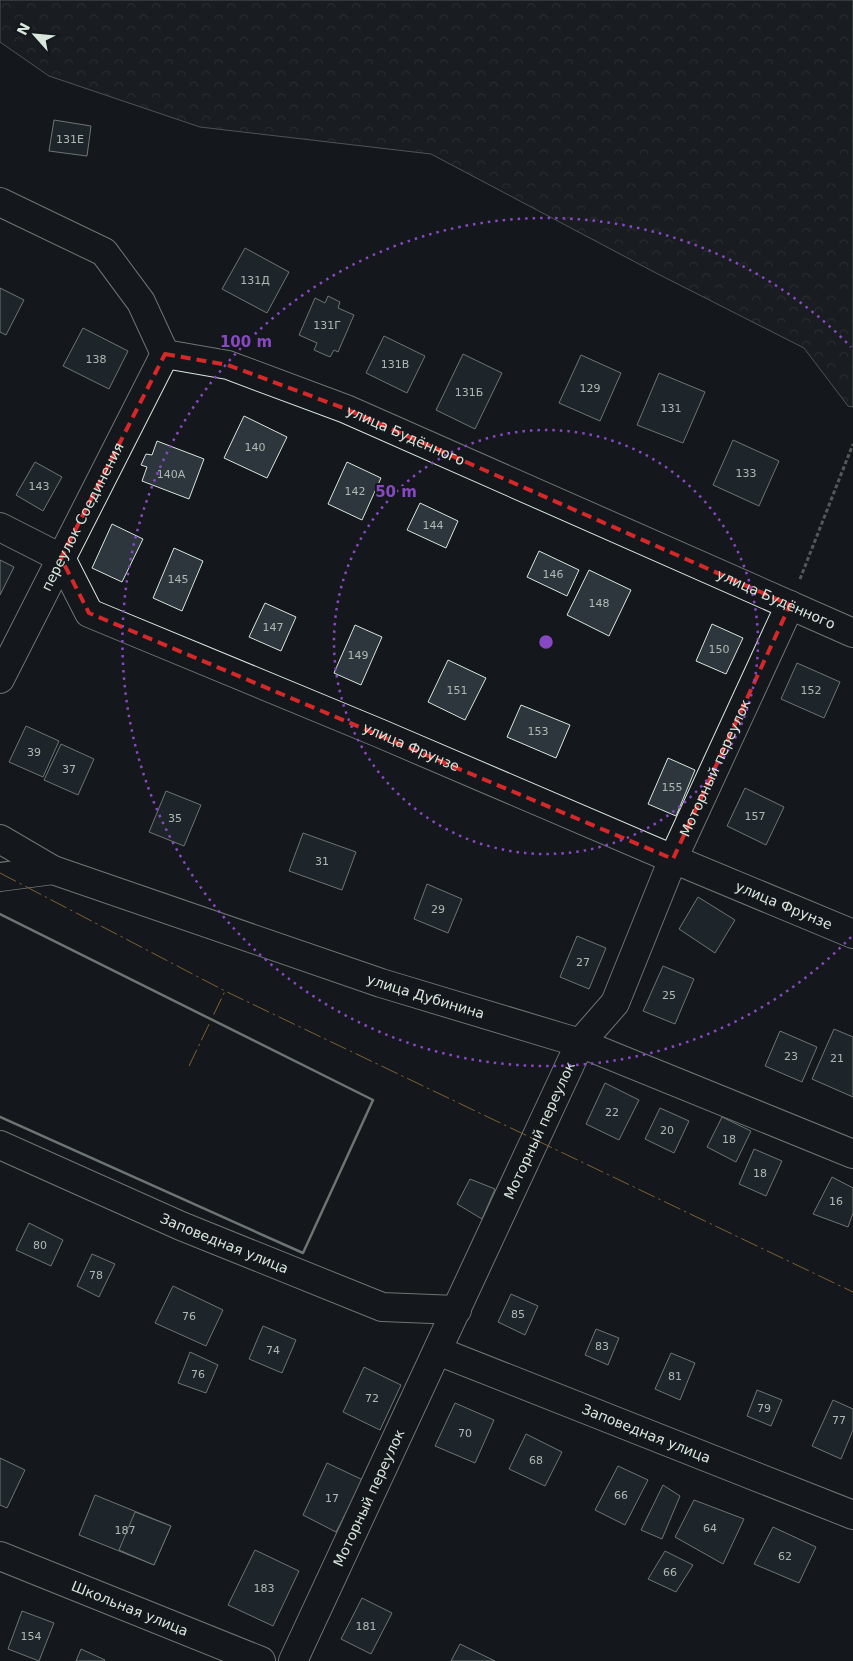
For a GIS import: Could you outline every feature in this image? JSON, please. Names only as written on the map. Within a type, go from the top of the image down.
[{"type":"street","points":[[0,202],[104,252],[141,302],[165,354]]},
{"type":"street","name":"переулок Соединения","points":[[0,679],[165,354]]},
{"type":"street","name":"улица Будённого","points":[[165,354],[228,365],[346,409],[853,633]]},
{"type":"street","points":[[0,526],[61,558]]},
{"type":"street","name":"улица Фрунзе","points":[[61,558],[89,613],[379,733],[673,860],[853,934]]},
{"type":"street","name":"Моторный переулок","points":[[292,1661],[580,1043],[615,1003],[673,860],[790,605]]},
{"type":"street","name":"улица Дубинина","points":[[0,838],[53,870],[381,983],[580,1043],[853,1154]]},
{"type":"street","points":[[0,877],[53,870]]},
{"type":"street","name":"Заповедная улица","points":[[0,1145],[181,1226],[382,1307],[457,1310]]},
{"type":"street","name":"Заповедная улица","points":[[438,1351],[853,1515]]},
{"type":"street","name":"Школьная улица","points":[[0,1556],[261,1661]]},
{"type":"path","points":[[790,605],[853,444]]},
{"type":"highlighted area","points":[[165,354],[228,365],[346,409],[790,605],[673,859],[89,613],[61,558]]},
{"type":"green space","points":[[0,0],[853,0],[853,407],[848,406],[804,348],[656,273],[431,154],[200,127],[49,76],[0,42]]},
{"type":"building","points":[[54,120],[91,126],[87,156],[49,151]]},
{"type":"building","points":[[245,248],[289,272],[267,313],[222,289]]},
{"type":"building","points":[[0,288],[24,300],[6,335],[0,332]]},
{"type":"building","points":[[328,296],[340,302],[338,308],[354,315],[338,352],[334,350],[330,357],[314,350],[317,343],[299,335],[315,298],[325,303]]},
{"type":"building","points":[[83,328],[128,351],[109,389],[63,366]]},
{"type":"building","points":[[384,336],[425,356],[407,393],[366,373]]},
{"type":"building","points":[[463,354],[502,373],[475,429],[436,410]]},
{"type":"building","points":[[581,355],[621,373],[600,421],[559,403]]},
{"type":"building","points":[[659,373],[705,392],[683,443],[637,425]]},
{"type":"building","points":[[244,416],[287,437],[267,478],[224,458]]},
{"type":"building","points":[[733,440],[779,461],[759,506],[713,485]]},
{"type":"building","points":[[157,441],[204,459],[189,499],[142,481],[147,467],[141,465],[146,454],[152,455]]},
{"type":"building","points":[[35,462],[62,477],[43,511],[16,495]]},
{"type":"building","points":[[347,462],[381,478],[362,520],[328,504]]},
{"type":"building","points":[[420,503],[458,521],[446,548],[407,530]]},
{"type":"building","points":[[112,524],[143,539],[122,582],[92,568]]},
{"type":"building","points":[[174,548],[203,561],[182,611],[153,598]]},
{"type":"building","points":[[539,551],[579,570],[567,596],[527,577]]},
{"type":"building","points":[[0,560],[14,567],[0,595]]},
{"type":"building","points":[[589,570],[631,590],[609,636],[567,615]]},
{"type":"building","points":[[265,603],[296,617],[281,651],[249,637]]},
{"type":"building","points":[[712,624],[743,638],[726,674],[696,661]]},
{"type":"building","points":[[355,625],[382,637],[361,685],[334,673]]},
{"type":"building","points":[[448,660],[486,678],[465,720],[428,702]]},
{"type":"building","points":[[797,663],[840,682],[824,718],[781,699]]},
{"type":"building","points":[[521,705],[570,725],[556,758],[507,737]]},
{"type":"building","points":[[26,726],[59,741],[43,777],[9,762]]},
{"type":"building","points":[[61,744],[94,759],[78,795],[44,780]]},
{"type":"building","points":[[668,758],[695,770],[676,816],[648,804]]},
{"type":"building","points":[[745,788],[784,807],[766,845],[727,826]]},
{"type":"building","points":[[166,791],[201,805],[184,846],[149,832]]},
{"type":"building","points":[[303,833],[356,852],[342,890],[289,871]]},
{"type":"building","points":[[427,884],[462,899],[448,933],[414,919]]},
{"type":"building","points":[[698,897],[735,920],[715,953],[679,929]]},
{"type":"building","points":[[577,936],[606,948],[589,989],[560,977]]},
{"type":"building","points":[[663,966],[694,979],[675,1024],[643,1011]]},
{"type":"building","points":[[834,1029],[853,1037],[853,1097],[812,1079]]},
{"type":"building","points":[[780,1031],[817,1047],[802,1082],[765,1066]]},
{"type":"building","points":[[605,1083],[639,1100],[619,1140],[586,1124]]},
{"type":"building","points":[[660,1108],[689,1121],[674,1153],[645,1139]]},
{"type":"building","points":[[722,1117],[751,1131],[736,1162],[707,1147]]},
{"type":"building","points":[[754,1149],[782,1161],[766,1196],[739,1184]]},
{"type":"building","points":[[832,1177],[853,1188],[853,1213],[848,1227],[813,1214]]},
{"type":"building","points":[[470,1179],[495,1189],[482,1219],[457,1204]]},
{"type":"building","points":[[29,1223],[63,1240],[51,1266],[16,1250]]},
{"type":"building","points":[[92,1254],[115,1264],[99,1297],[77,1286]]},
{"type":"building","points":[[173,1286],[223,1310],[206,1346],[155,1323]]},
{"type":"building","points":[[511,1294],[538,1306],[525,1335],[498,1322]]},
{"type":"building","points":[[263,1326],[296,1340],[282,1373],[249,1359]]},
{"type":"building","points":[[596,1329],[619,1338],[608,1365],[585,1355]]},
{"type":"building","points":[[190,1352],[218,1365],[206,1393],[178,1383]]},
{"type":"building","points":[[671,1353],[695,1363],[680,1400],[655,1389]]},
{"type":"building","points":[[364,1367],[401,1385],[380,1430],[343,1412]]},
{"type":"building","points":[[757,1390],[782,1400],[771,1426],[747,1416]]},
{"type":"building","points":[[833,1400],[853,1409],[853,1430],[841,1459],[812,1446]]},
{"type":"building","points":[[455,1403],[494,1420],[475,1463],[435,1446]]},
{"type":"building","points":[[526,1434],[562,1452],[545,1486],[509,1469]]},
{"type":"building","points":[[0,1458],[25,1470],[7,1508],[0,1505]]},
{"type":"building","points":[[327,1463],[363,1480],[336,1532],[303,1515]]},
{"type":"building","points":[[618,1466],[648,1480],[625,1525],[595,1510]]},
{"type":"building","points":[[663,1485],[680,1496],[662,1539],[641,1530]]},
{"type":"building","points":[[95,1495],[171,1526],[154,1565],[79,1535]]},
{"type":"building","points":[[694,1500],[744,1519],[723,1564],[675,1537]]},
{"type":"building","points":[[135,1512],[171,1526],[154,1565],[119,1550]]},
{"type":"building","points":[[773,1527],[816,1547],[799,1583],[754,1564]]},
{"type":"building","points":[[255,1550],[299,1571],[273,1626],[228,1605]]},
{"type":"building","points":[[665,1551],[693,1565],[676,1592],[648,1579]]},
{"type":"building","points":[[362,1598],[392,1613],[371,1654],[341,1639]]},
{"type":"building","points":[[22,1611],[54,1623],[39,1661],[8,1649]]},
{"type":"building","points":[[460,1644],[495,1661],[451,1661]]},
{"type":"building","points":[[81,1649],[105,1660],[76,1661]]},
{"type":"wall","points":[[0,914],[373,1100],[303,1253],[0,1117]]},
{"type":"power","points":[[0,873],[225,991],[853,1292]]},
{"type":"power","points":[[189,1066],[225,991]]}]
